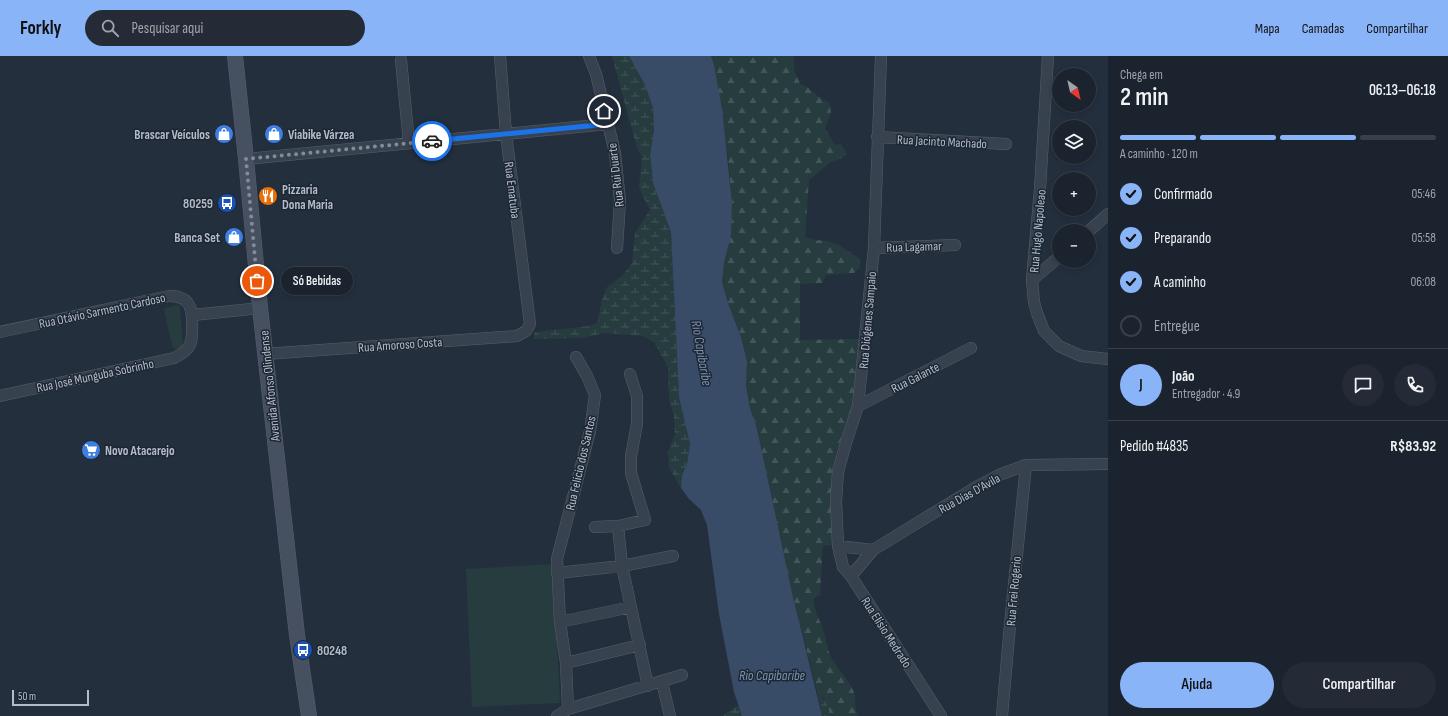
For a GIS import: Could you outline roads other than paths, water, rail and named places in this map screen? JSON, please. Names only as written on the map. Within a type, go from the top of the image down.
[{"type":"main road","name":"Avenida Afonso Olindense","points":[[235,56],[265,354],[297,635],[309,716]]},
{"type":"street","name":"Rua Ematuba","points":[[500,56],[506,134],[530,324]]},
{"type":"street","name":"Rua Rui Duarte","points":[[590,56],[596,74],[615,153],[620,201],[617,248]]},
{"type":"street","name":"Rua Diógenes Sampaio","points":[[838,546],[836,501],[838,472],[858,406],[874,248],[881,56]]},
{"type":"street","name":"Rua Hugo Napoleao","points":[[1048,56],[1040,189],[1032,280],[1036,314],[1044,331],[1059,346],[1081,356],[1108,359]]},
{"type":"street","points":[[401,60],[409,143]]},
{"type":"street","points":[[246,159],[608,124]]},
{"type":"street","name":"Rua Jacinto Machado","points":[[877,137],[1006,144]]},
{"type":"street","points":[[1096,224],[1108,214]]},
{"type":"street","name":"Rua Lagamar","points":[[874,248],[955,245]]},
{"type":"street","points":[[1032,280],[1052,263]]},
{"type":"street","name":"Rua Otávio Sarmento Cardoso","points":[[0,332],[177,295],[189,306],[193,316]]},
{"type":"street","points":[[193,316],[260,308]]},
{"type":"street","name":"Rua José Munguba Sobrinho","points":[[0,396],[174,358],[188,348],[191,341],[193,316]]},
{"type":"street","name":"Rua Amoroso Costa","points":[[265,354],[518,336],[526,331],[530,324]]},
{"type":"street","name":"Rua Galante","points":[[858,406],[971,348]]},
{"type":"street","name":"Rua Felicio dos Santos","points":[[568,709],[566,663],[560,622],[557,559],[581,470],[590,431],[595,395],[587,376],[576,357]]},
{"type":"street","points":[[595,527],[618,526],[645,520],[631,473],[630,456],[637,424],[637,396],[630,374]]},
{"type":"street","name":"Rua Dias D'Avila","points":[[851,576],[873,550],[976,487],[999,475],[1026,465],[1108,464]]},
{"type":"street","name":"Rua Frei Rogerio","points":[[1002,716],[1026,465]]},
{"type":"street","points":[[618,526],[622,566],[648,686]]},
{"type":"street","points":[[838,546],[873,550]]},
{"type":"street","name":"Rua Elísio Medrado","points":[[838,546],[843,567],[851,576],[941,716]]},
{"type":"street","points":[[557,573],[622,566],[672,556]]},
{"type":"street","points":[[560,622],[632,607]]},
{"type":"street","points":[[566,663],[640,645]]},
{"type":"street","points":[[557,716],[568,709],[682,675]]},
{"type":"street","points":[[662,682],[670,716]]},
{"type":"water","name":"Rio Capibaribe","points":[[629,56],[711,56],[714,65],[722,109],[732,203],[731,235],[724,263],[722,282],[729,306],[741,337],[747,361],[746,386],[750,408],[757,429],[793,597],[822,716],[742,716],[734,692],[719,614],[707,525],[701,510],[689,499],[681,488],[682,475],[687,464],[690,444],[679,397],[671,232],[653,183],[650,155],[654,130],[653,108],[645,85]]},
{"type":"place","name":"Brascar Veículos","points":[[224,134]]},
{"type":"place","name":"Viabike Várzea","points":[[274,134]]},
{"type":"place","name":"Pizzaria Dona Maria","points":[[268,196]]},
{"type":"place","name":"80259","points":[[227,203]]},
{"type":"place","name":"Banca Set","points":[[234,237]]},
{"type":"place","name":"Só Bebidas","points":[[257,281]]},
{"type":"place","name":"Novo Atacarejo","points":[[91,450]]},
{"type":"place","name":"80248","points":[[303,650]]}]
